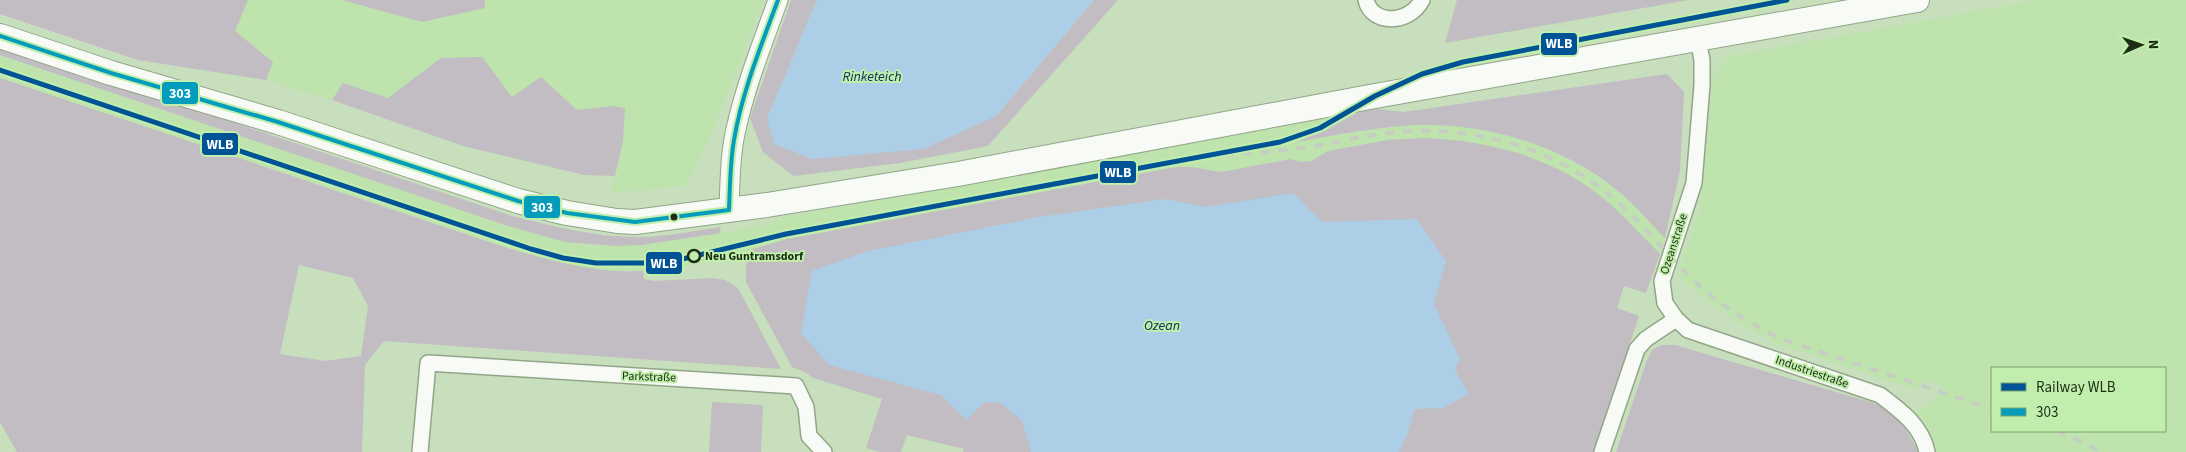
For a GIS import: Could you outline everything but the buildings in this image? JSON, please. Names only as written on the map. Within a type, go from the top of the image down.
[{"type":"main road","points":[[0,36],[111,73],[278,122],[518,201],[567,213],[635,222],[729,210],[958,174],[1358,99],[1916,0]]},
{"type":"street","points":[[729,210],[730,176],[736,130],[751,73],[778,0]]},
{"type":"street","points":[[1366,0],[1367,5],[1375,13],[1390,19],[1406,17],[1418,8],[1422,0]]},
{"type":"street","name":"Ozeanstraße","points":[[1676,319],[1665,303],[1662,281],[1694,184],[1702,85],[1702,60],[1698,40]]},
{"type":"street","points":[[1602,452],[1637,349],[1646,339],[1676,319]]},
{"type":"street","name":"Industriestraße","points":[[1676,319],[1688,330],[1880,395],[1902,411],[1916,428],[1927,452]]},
{"type":"street","name":"Parkstraße","points":[[420,452],[428,363],[796,386],[806,407],[809,436]]},
{"type":"street","points":[[807,452],[809,436]]},
{"type":"street","points":[[809,436],[824,452]]},
{"type":"shaded area","points":[[0,0],[248,0],[235,31],[273,62],[266,80],[138,60],[0,14]]},
{"type":"shaded area","points":[[248,0],[342,0],[422,22],[485,8],[485,0],[764,0],[710,137],[687,185],[611,193],[623,141],[625,109],[613,106],[577,110],[541,77],[512,97],[441,58],[388,98],[343,83],[332,100],[266,80],[273,62],[235,31]]},
{"type":"shaded area","points":[[342,0],[485,0],[485,8],[422,22]]},
{"type":"shaded area","points":[[791,0],[817,0],[767,119],[996,116],[1094,0],[1118,0],[988,146],[900,163],[793,176],[763,152],[750,118]]},
{"type":"shaded area","points":[[1457,0],[1689,0],[1445,43]]},
{"type":"shaded area","points":[[2035,0],[2186,0],[2186,452],[1918,452],[1909,432],[1902,423],[1936,398],[1941,385],[1925,379],[1916,390],[1776,343],[1744,326],[1691,288],[1678,274],[1701,205],[1714,73],[1730,56]]},
{"type":"shaded area","points":[[0,44],[512,216],[548,225],[622,237],[659,236],[720,227],[721,233],[642,245],[617,246],[565,242],[508,226],[0,55]]},
{"type":"shaded area","points":[[0,55],[508,226],[565,242],[590,245],[642,245],[691,238],[774,223],[775,219],[1360,111],[1326,130],[1299,141],[1386,128],[1421,125],[1455,126],[1489,131],[1552,151],[1585,169],[1616,189],[1665,238],[1660,254],[1608,201],[1579,181],[1548,164],[1515,152],[1388,140],[1328,151],[1311,161],[1300,162],[1291,159],[1221,172],[1191,167],[1177,167],[787,239],[734,256],[654,273],[653,270],[612,271],[561,264],[504,247],[0,78]]},
{"type":"shaded area","points":[[482,57],[512,97],[541,77],[577,110],[613,106],[625,108],[623,141],[615,176],[584,175],[463,146],[332,100],[343,83],[388,98],[441,58]]},
{"type":"shaded area","points":[[1667,74],[1684,92],[1680,171],[1665,238],[1623,195],[1596,175],[1573,161],[1549,150],[1499,134],[1447,126],[1421,125],[1375,129],[1296,142],[1326,130],[1360,111],[1377,109],[1404,112]]},
{"type":"shaded area","points":[[0,78],[521,252],[590,268],[643,271],[644,279],[653,281],[713,278],[725,280],[738,288],[781,369],[384,341],[365,365],[362,452],[17,452],[0,422]],"holes":[[[299,265],[353,278],[368,306],[361,356],[325,361],[280,354]]]},
{"type":"shaded area","points":[[1422,138],[1472,143],[1522,154],[1568,174],[1589,187],[1609,203],[1660,254],[1646,293],[1624,286],[1617,308],[1639,316],[1593,452],[963,452],[964,449],[907,435],[901,452],[880,452],[866,448],[882,399],[813,378],[805,372],[792,367],[746,282],[746,267],[750,250],[787,239],[1177,167],[1191,167],[1221,172],[1291,159],[1300,162],[1311,161],[1328,151],[1388,140]]},
{"type":"shaded area","points":[[1662,345],[1675,345],[1877,404],[1902,425],[1918,452],[1616,452],[1647,360],[1653,349]]},
{"type":"shaded area","points":[[712,402],[763,405],[761,452],[709,452]]},
{"type":"water","name":"Rinketeich","points":[[817,0],[1094,0],[996,116],[924,149],[812,159],[774,144],[767,119]]},
{"type":"water","name":"Ozean","points":[[1293,193],[1322,222],[1417,219],[1446,261],[1434,304],[1460,359],[1455,370],[1469,394],[1443,408],[1415,409],[1407,435],[1399,452],[1031,452],[1022,421],[1001,403],[985,402],[966,420],[941,395],[829,365],[801,333],[812,271],[868,251],[1039,217],[1166,199],[1205,207]]},
{"type":"railway","points":[[1189,159],[1294,149],[1377,134],[1417,131],[1477,135],[1507,142],[1536,152],[1589,180],[1623,207],[1687,274],[1708,293],[1730,310],[1766,331],[1779,338],[1991,409]]},
{"type":"railway","points":[[2059,432],[2086,443],[2100,452]]},
{"type":"rail line","name":"WLB","points":[[0,70],[531,249],[563,258],[596,263],[666,263],[786,234],[1280,142],[1320,128],[1375,96],[1422,74],[1463,62],[1787,0]]},
{"type":"transit line","name":"303","points":[[729,210],[730,175],[737,122],[753,69],[778,0]]},
{"type":"transit line","name":"303","points":[[0,36],[111,73],[278,122],[518,201],[567,213],[635,222],[729,210]]},
{"type":"place","name":"Neu Guntramsdorf","points":[[694,256]]}]
